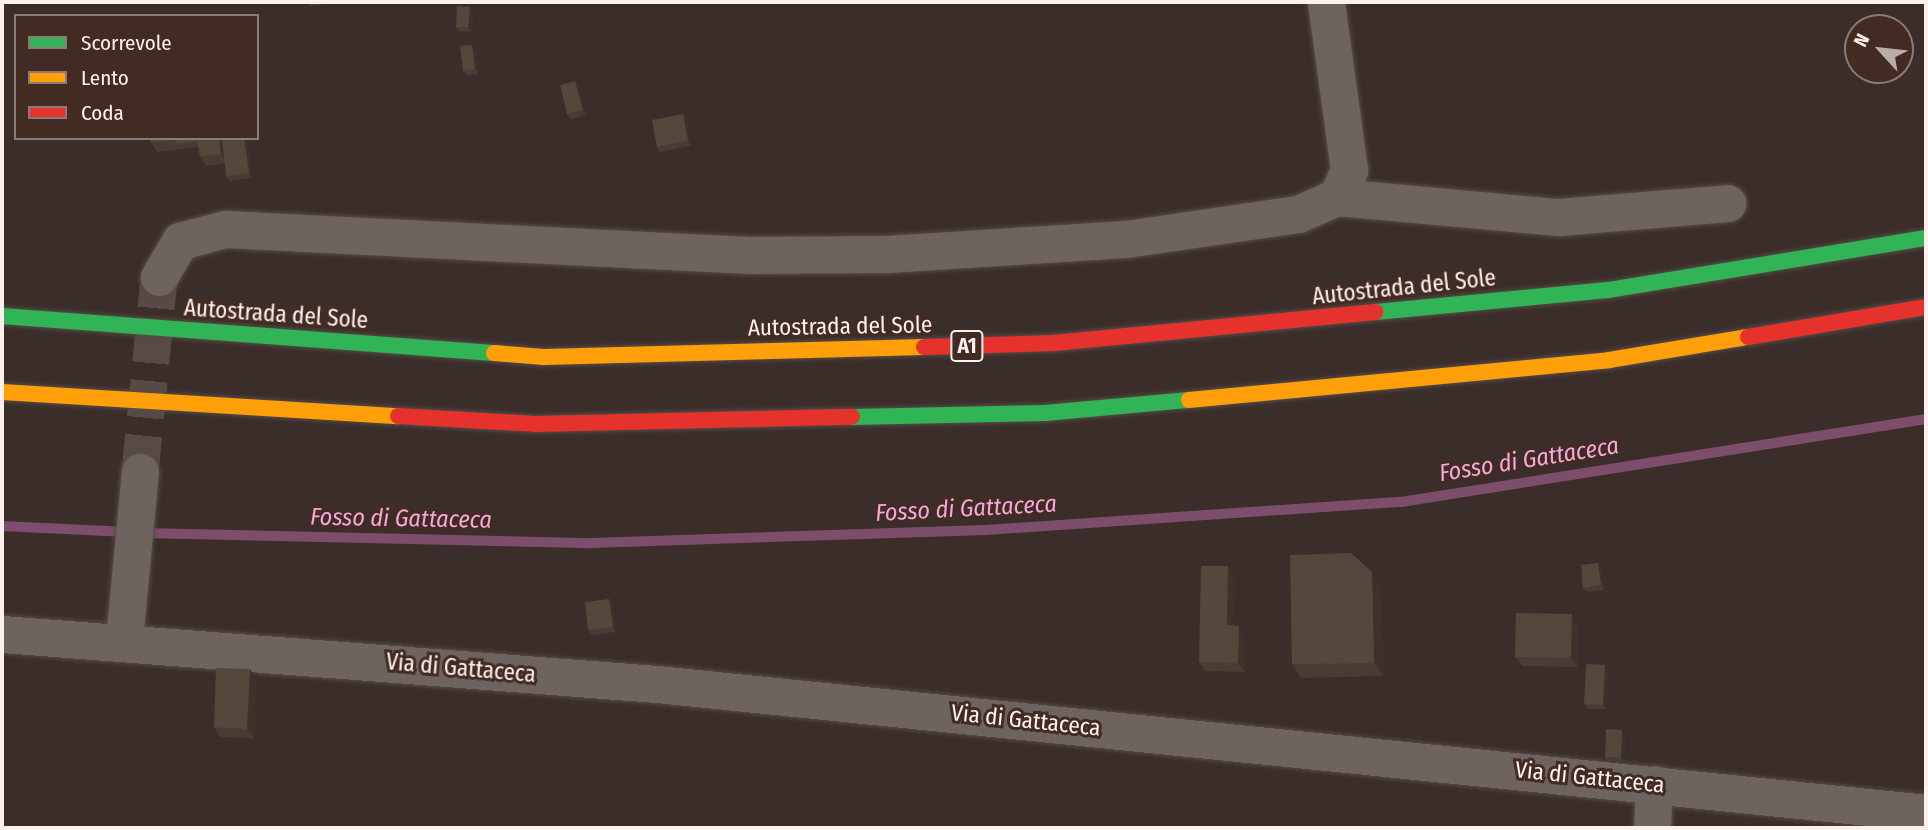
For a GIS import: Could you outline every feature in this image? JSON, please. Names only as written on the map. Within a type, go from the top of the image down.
[{"type":"highway","name":"Autostrada del Sole","points":[[2,316],[544,357],[1054,344],[1608,290],[1926,238]]},
{"type":"highway","points":[[2,392],[535,424],[1045,414],[1609,360],[1926,307]]},
{"type":"street","points":[[1326,2],[1349,170],[1337,197]]},
{"type":"street","points":[[159,277],[180,242],[225,229],[750,255],[887,254],[1126,239],[1298,214],[1337,197],[1558,217],[1727,203]]},
{"type":"street","points":[[124,640],[140,472]]},
{"type":"street","name":"Via di Gattaceca","points":[[2,634],[124,640],[657,684],[1926,813]]},
{"type":"street","points":[[1652,828],[1654,784]]},
{"type":"building","points":[[457,6],[470,7],[468,27],[456,27]]},
{"type":"building","points":[[472,45],[475,69],[463,71],[460,46]]},
{"type":"building","points":[[575,81],[583,110],[567,114],[560,85]]},
{"type":"building","points":[[683,114],[688,141],[657,147],[652,120]]},
{"type":"building","points":[[176,140],[198,141],[176,144]]},
{"type":"building","points":[[197,140],[219,140],[221,154],[200,156]]},
{"type":"building","points":[[222,140],[244,140],[249,173],[226,176]]},
{"type":"building","points":[[1351,553],[1372,572],[1374,663],[1292,664],[1290,555]]},
{"type":"building","points":[[1598,563],[1601,585],[1583,588],[1581,565]]},
{"type":"building","points":[[1201,566],[1228,566],[1227,625],[1239,626],[1238,663],[1199,662]]},
{"type":"building","points":[[609,599],[613,627],[588,630],[585,602]]},
{"type":"building","points":[[1516,613],[1572,614],[1571,658],[1515,657]]},
{"type":"building","points":[[1586,664],[1605,665],[1603,705],[1584,704]]},
{"type":"building","points":[[216,668],[250,669],[247,729],[214,727]]},
{"type":"building","points":[[1606,729],[1622,730],[1621,757],[1605,757]]},
{"type":"waterway","name":"Fosso di Gattaceca","points":[[143,533],[591,543],[986,530],[1401,502],[1926,419]]},
{"type":"waterway","name":"Fosso di Gattaceca","points":[[2,526],[127,532]]},
{"type":"tunnel","points":[[140,472],[159,277]]},
{"type":"traffic: fast","points":[[1376,312],[1608,290],[1926,238]]},
{"type":"traffic: fast","points":[[2,316],[494,353]]},
{"type":"traffic: fast","points":[[852,417],[1045,413],[1189,400]]},
{"type":"traffic: slow","points":[[1189,400],[1609,360],[1748,337]]},
{"type":"traffic: slow","points":[[494,353],[544,357],[924,347]]},
{"type":"traffic: slow","points":[[2,392],[398,416]]},
{"type":"traffic: jam","points":[[1748,337],[1926,307]]},
{"type":"traffic: jam","points":[[924,347],[1054,343],[1376,312]]},
{"type":"traffic: jam","points":[[398,416],[535,424],[852,417]]}]
